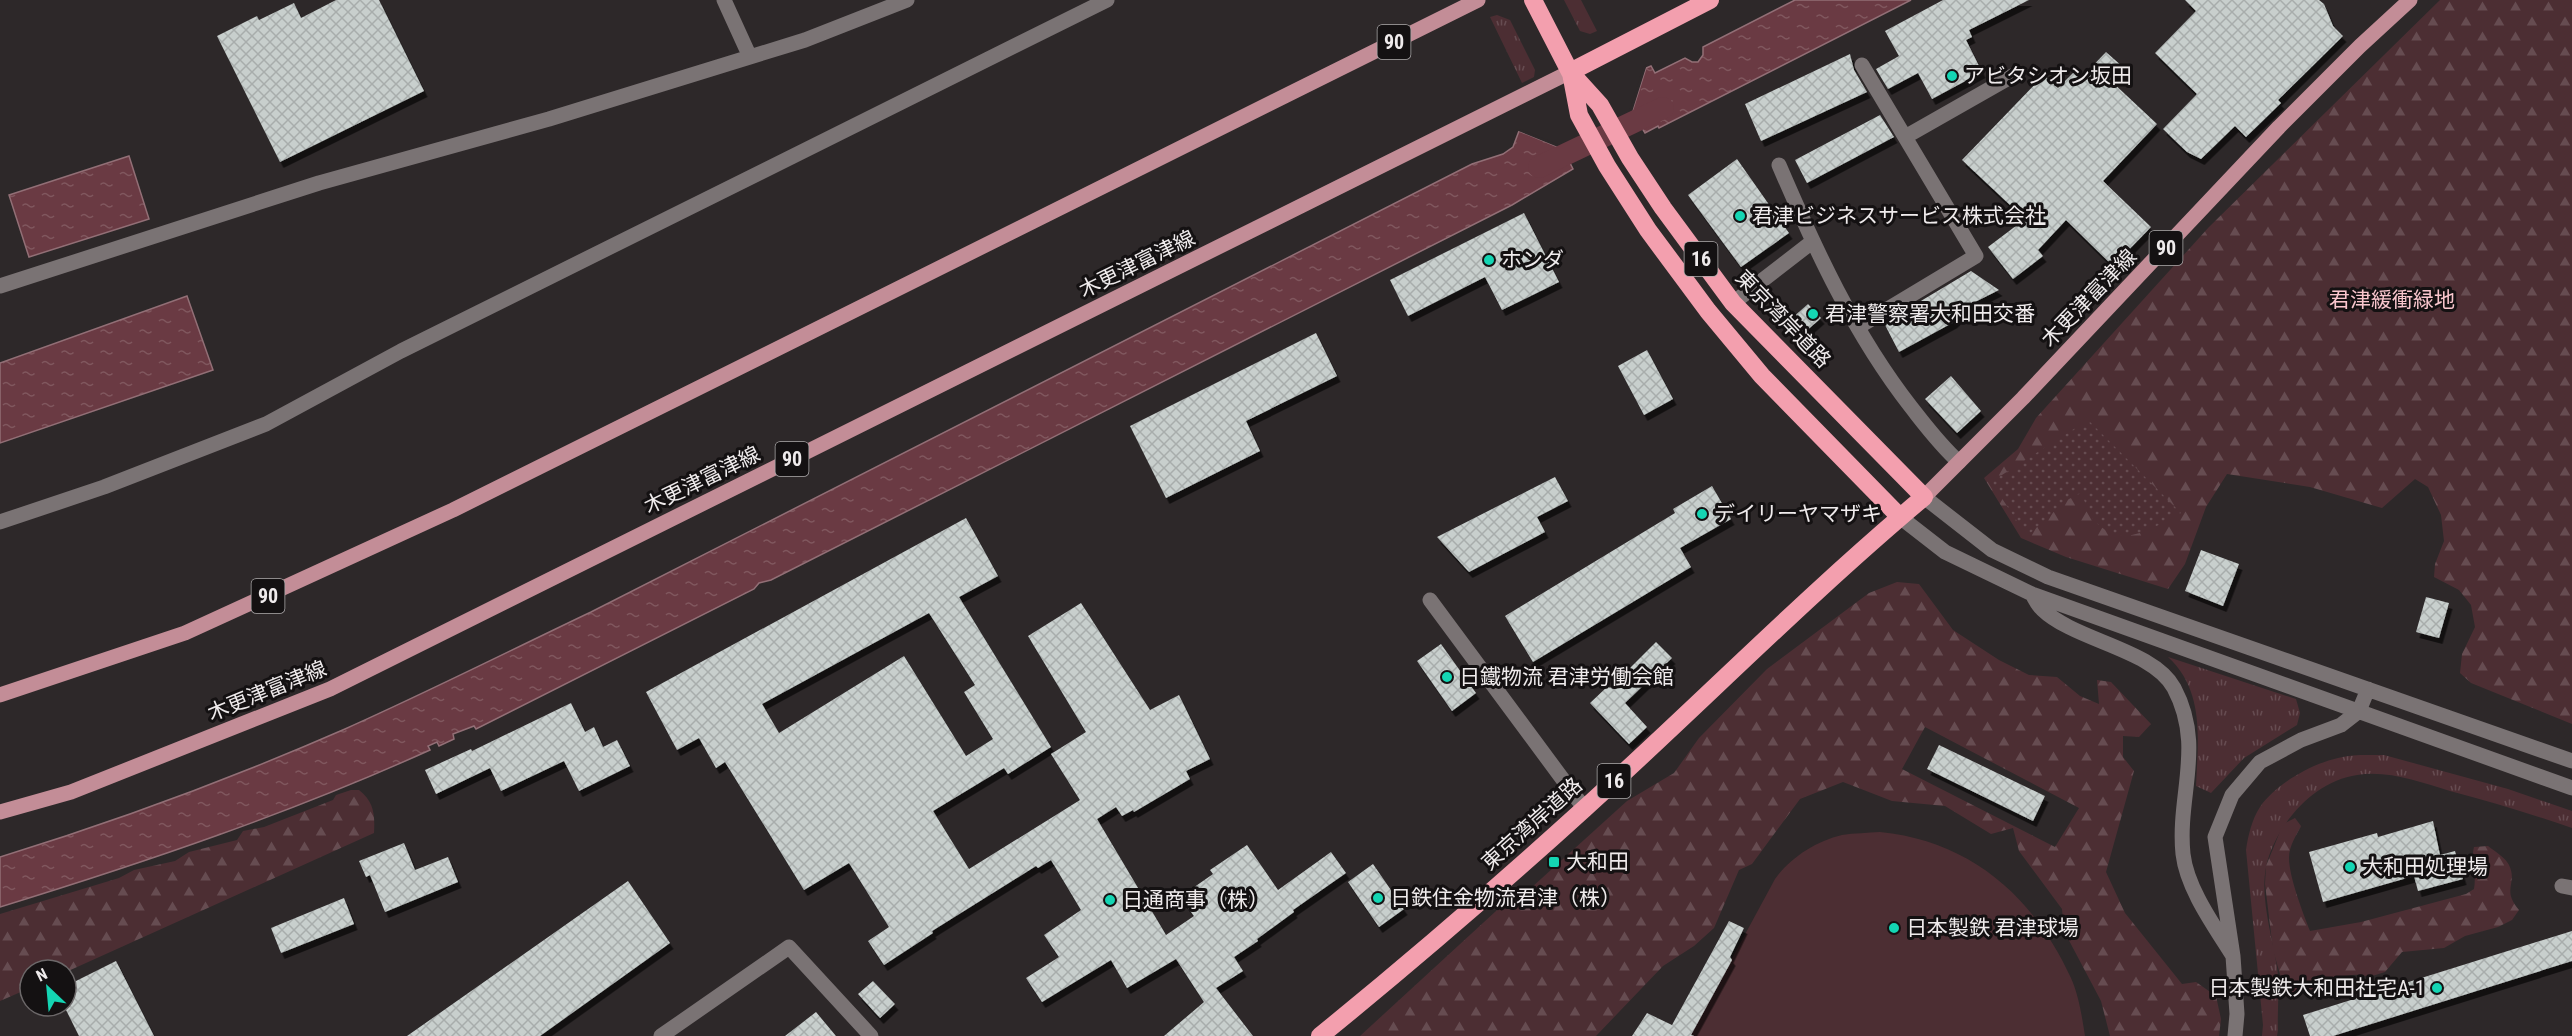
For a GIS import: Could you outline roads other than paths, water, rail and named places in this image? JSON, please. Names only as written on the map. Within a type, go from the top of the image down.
[{"type":"highway","name":"東京湾岸道路","points":[[1320,1036],[1415,957],[1584,808],[1924,497],[1733,303],[1663,208],[1630,158],[1600,105],[1580,91],[1533,0]]},
{"type":"highway","points":[[1570,72],[1710,0]]},
{"type":"highway","name":"東京湾岸道路","points":[[1580,91],[1579,115],[1607,166],[1648,230],[1732,342],[1762,376],[1900,517]]},
{"type":"main road","name":"90","points":[[0,695],[186,633],[443,515],[1478,0]]},
{"type":"main road","name":"木更津富津線","points":[[1924,497],[2023,398],[2279,127],[2410,0]]},
{"type":"main road","name":"木更津富津線","points":[[0,812],[71,792],[330,689],[1570,72]]},
{"type":"street","points":[[725,0],[750,57]]},
{"type":"street","points":[[0,286],[319,183],[549,118],[805,40],[907,0]]},
{"type":"street","points":[[0,522],[104,487],[266,424],[401,351],[1107,0]]},
{"type":"street","points":[[1858,327],[1977,256],[1862,65]]},
{"type":"street","points":[[1905,137],[2014,75]]},
{"type":"street","points":[[1779,165],[1812,242],[1882,370],[1941,446],[1959,462]]},
{"type":"street","points":[[1733,303],[1812,242]]},
{"type":"street","points":[[1924,497],[1992,550],[2048,576],[2572,761]]},
{"type":"street","points":[[1900,517],[1945,552],[2032,594],[2572,788]]},
{"type":"street","points":[[2032,594],[2041,609],[2080,634],[2155,666],[2174,687],[2190,741],[2189,778],[2181,819],[2183,857],[2198,898],[2233,956]]},
{"type":"street","points":[[1430,600],[1584,808]]},
{"type":"street","points":[[2235,1036],[2237,1014],[2233,956],[2215,837],[2232,795],[2260,762],[2301,740],[2341,725],[2359,711],[2368,688]]},
{"type":"street","points":[[661,1036],[789,947],[871,1036]]},
{"type":"water","points":[[1795,0],[1911,0],[1645,133],[1632,112],[1646,68],[1651,66],[1655,73],[1685,58],[1698,62],[1703,55],[1703,47]]},
{"type":"water","points":[[1519,131],[1563,149],[1573,169],[1512,205],[771,580],[759,583],[754,589],[476,729],[474,726],[453,734],[454,739],[439,746],[437,742],[428,746],[430,750],[325,795],[164,854],[0,907],[0,857],[131,814],[217,782],[345,729],[438,686],[591,612],[1472,164],[1503,154],[1513,147]]},
{"type":"water","points":[[129,156],[149,219],[29,257],[9,195]]},
{"type":"water","points":[[187,296],[213,370],[0,443],[0,363]]},
{"type":"waterway","points":[[1539,167],[1663,108]]},
{"type":"place","name":"アビタシオン坂田","points":[[1952,76]]},
{"type":"place","name":"君津ビジネスサービス株式会社","points":[[1740,216]]},
{"type":"place","name":"ホンダ","points":[[1489,260]]},
{"type":"place","name":"君津警察署大和田交番","points":[[1813,314]]},
{"type":"place","name":"デイリーヤマザキ","points":[[1702,514]]},
{"type":"place","name":"日鐵物流 君津労働会館","points":[[1447,677]]},
{"type":"place","name":"大和田","points":[[1554,862]]},
{"type":"place","name":"大和田処理場","points":[[2350,867]]},
{"type":"place","name":"日鉄住金物流君津（株）","points":[[1378,898]]},
{"type":"place","name":"日通商事（株）","points":[[1110,900]]},
{"type":"place","name":"日本製鉄 君津球場","points":[[1894,928]]},
{"type":"place","name":"日本製鉄大和田社宅A-1","points":[[2437,988]]},
{"type":"park label","name":"君津緩衝緑地","points":[[2392,300]]}]
